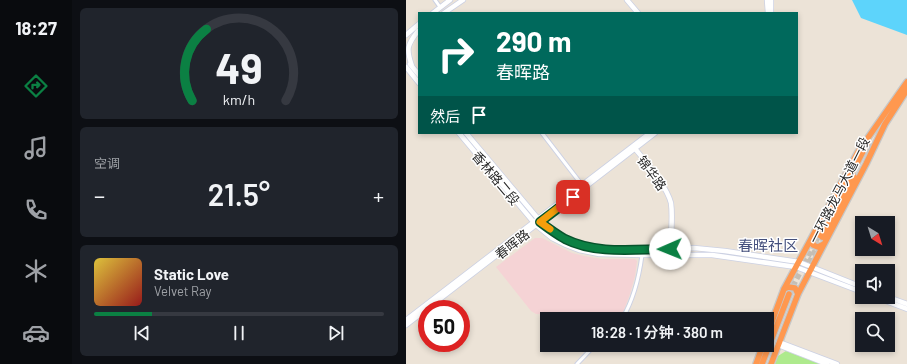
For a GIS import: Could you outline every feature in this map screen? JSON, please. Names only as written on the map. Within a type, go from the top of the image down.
[{"type":"highway","points":[[901,94],[907,82]]},
{"type":"highway","points":[[901,94],[907,90]]},
{"type":"highway","name":"一环路龙马大道一段","points":[[774,316],[784,289],[858,152],[883,122],[901,94]]},
{"type":"highway","points":[[821,236],[883,122]]},
{"type":"highway","name":"一环路龙马大道一段","points":[[771,364],[779,344],[793,295],[811,270],[866,164],[883,122]]},
{"type":"highway","points":[[812,239],[815,247],[824,244]]},
{"type":"highway","points":[[766,364],[795,288],[788,287],[784,289]]},
{"type":"highway","points":[[762,364],[793,295]]},
{"type":"highway","points":[[756,364],[760,352]]},
{"type":"main road","points":[[433,12],[450,0]]},
{"type":"main road","points":[[447,12],[463,0]]},
{"type":"main road","points":[[627,0],[637,12]]},
{"type":"main road","points":[[767,0],[768,12]]},
{"type":"main road","points":[[771,0],[771,12]]},
{"type":"main road","points":[[406,34],[417,30]]},
{"type":"main road","points":[[406,40],[417,30]]},
{"type":"main road","points":[[408,67],[408,49],[410,41],[417,30]]},
{"type":"main road","points":[[406,59],[408,67],[418,82]]},
{"type":"main road","points":[[408,67],[418,74]]},
{"type":"main road","name":"香林路二段","points":[[460,134],[537,222]]},
{"type":"main road","name":"香林路二段","points":[[467,134],[537,222]]},
{"type":"main road","name":"春晖路","points":[[406,320],[583,187],[649,134]]},
{"type":"main road","name":"春晖路","points":[[633,148],[654,134]]},
{"type":"main road","name":"锦华路","points":[[633,148],[664,187],[669,197],[671,208],[669,249]]},
{"type":"main road","points":[[537,222],[567,240],[592,247],[621,250],[709,249],[798,265],[855,289]]},
{"type":"main road","points":[[537,222],[552,238],[579,250],[599,254],[712,255],[798,265]]},
{"type":"main road","name":"春晖路","points":[[406,325],[537,222]]},
{"type":"main road","points":[[811,270],[855,285]]},
{"type":"main road","points":[[895,300],[907,304]]},
{"type":"main road","points":[[894,304],[907,309]]},
{"type":"main road","points":[[779,344],[827,364]]},
{"type":"main road","points":[[779,344],[837,364]]},
{"type":"street","points":[[435,0],[440,7]]},
{"type":"street","points":[[543,134],[583,187]]},
{"type":"street","points":[[626,312],[639,278],[642,255]]},
{"type":"street","points":[[578,364],[589,352]]},
{"type":"shaded area","points":[[535,238],[542,238],[572,253],[584,256],[602,259],[635,259],[637,261],[630,294],[623,312],[540,312],[540,314],[536,314],[531,311],[496,267]]},
{"type":"green space","points":[[786,351],[820,364],[775,364],[778,356]]},
{"type":"water","points":[[852,0],[907,0],[907,35],[861,18]]},
{"type":"tunnel","points":[[789,294],[819,235]]},
{"type":"tunnel","points":[[809,263],[822,237]]},
{"type":"slow traffic","points":[[550,229],[540,222],[559,207]]},
{"type":"district","name":"春晖社区","points":[[768,245]]},
{"type":"route","points":[[573,197],[540,222],[567,240],[592,247],[621,250],[670,249]]}]
